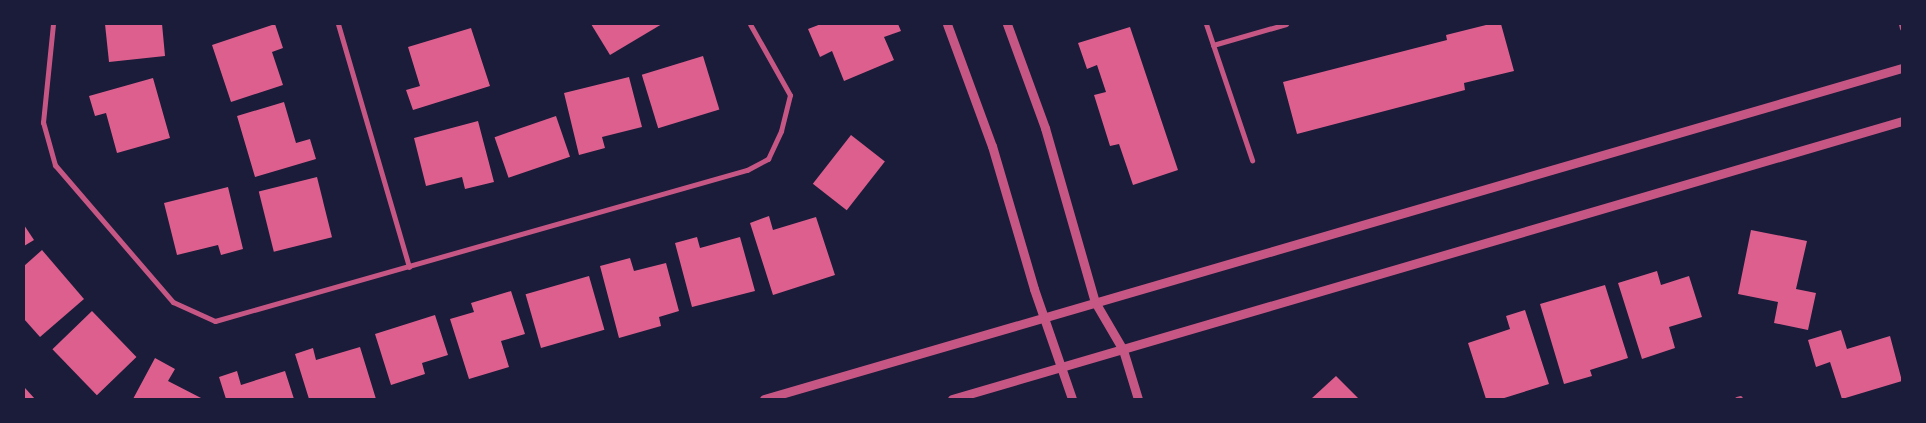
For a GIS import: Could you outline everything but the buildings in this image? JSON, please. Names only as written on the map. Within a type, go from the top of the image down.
[{"type":"street","points":[[53,24],[43,122],[55,165],[173,302],[214,321],[409,268],[747,170],[768,158],[781,131],[790,94],[750,24]]},
{"type":"street","points":[[338,24],[409,268]]},
{"type":"street","points":[[947,24],[992,146],[1044,318],[1072,399]]},
{"type":"street","points":[[1007,24],[1045,128],[1096,302],[1123,350],[1138,399]]},
{"type":"street","points":[[1206,24],[1252,160]]},
{"type":"street","points":[[1213,45],[1286,24]]},
{"type":"street","points":[[1901,24],[1902,28]]},
{"type":"street","points":[[764,399],[1902,68]]},
{"type":"street","points":[[952,399],[1902,121]]}]
